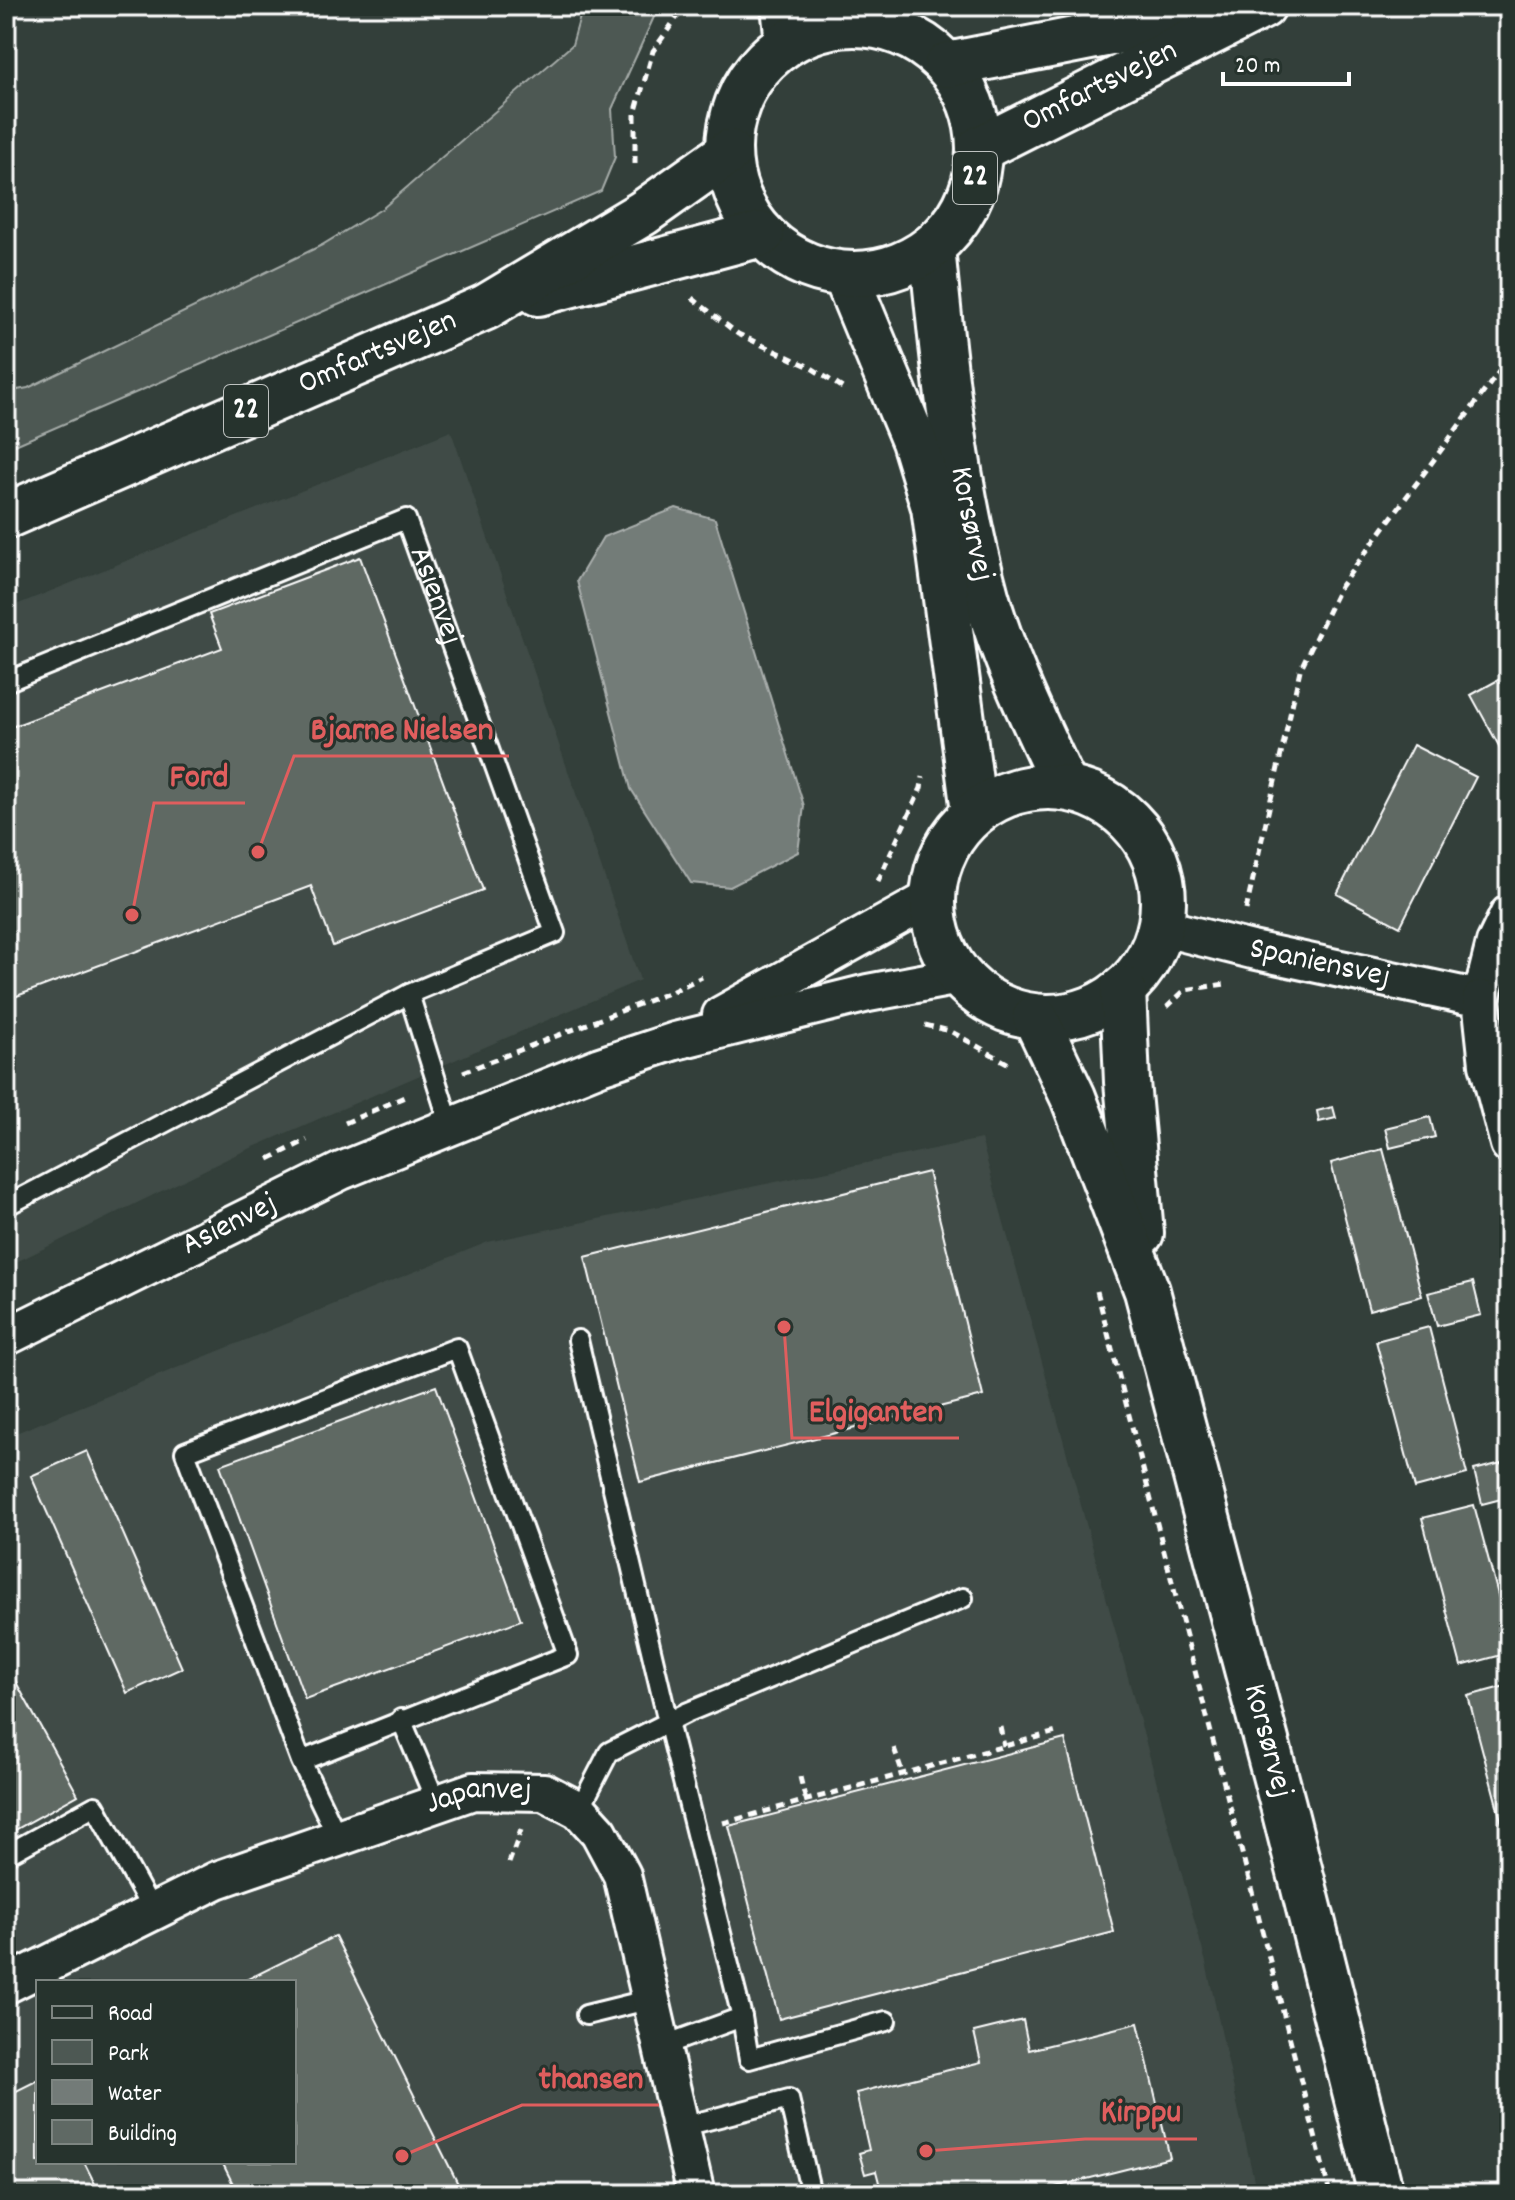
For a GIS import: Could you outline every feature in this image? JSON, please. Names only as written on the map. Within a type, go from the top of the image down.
[{"type":"main road","name":"Omfartsvejen","points":[[947,65],[1248,6]]},
{"type":"main road","name":"Omfartsvejen","points":[[979,149],[1263,6]]},
{"type":"main road","name":"22","points":[[866,15],[925,45],[947,65],[965,90],[975,119],[979,149],[974,186],[958,219],[932,247],[906,263],[876,272],[845,274],[814,268],[785,254],[762,234],[744,209],[733,182],[729,152],[732,119],[744,89],[786,24],[814,30],[866,15]]},
{"type":"main road","name":"Omfartsvejen","points":[[6,516],[486,307],[643,213],[729,152]]},
{"type":"main road","name":"Omfartsvejen","points":[[486,307],[762,234]]},
{"type":"main road","name":"Korsørvej","points":[[932,247],[948,403],[981,574],[1020,692],[1065,787]]},
{"type":"main road","name":"Korsørvej","points":[[845,274],[914,441],[934,507],[974,812]]},
{"type":"main road","points":[[1065,787],[1101,799],[1131,821],[1152,853],[1162,889],[1160,927],[1147,960],[1123,989],[1097,1006],[1067,1015],[1035,1017],[1007,1009],[981,996],[959,976],[944,952],[935,925],[933,897],[938,865],[952,836],[974,812],[1002,796],[1022,790],[1065,787]]},
{"type":"main road","name":"Korsørvej","points":[[1123,989],[1127,1082],[1147,1291]]},
{"type":"main road","name":"Korsørvej","points":[[1035,1017],[1073,1097],[1147,1291],[1283,1805],[1381,2194]]},
{"type":"street","name":"Asienvej","points":[[675,1041],[933,897]]},
{"type":"street","points":[[1509,914],[1495,943],[1481,999],[1488,1064],[1509,1144]]},
{"type":"street","name":"Spaniensvej","points":[[1160,927],[1481,999]]},
{"type":"street","name":"Asienvej","points":[[8,1330],[341,1171],[600,1066],[675,1041],[868,993],[959,976]]},
{"type":"street","name":"Japanvej","points":[[6,1985],[217,1880],[473,1791],[544,1792],[579,1810],[599,1832],[622,1875],[696,2194]]},
{"type":"lane","name":"Asienvej","points":[[6,682],[406,519],[555,933],[409,994],[6,1206]]},
{"type":"lane","points":[[409,994],[450,1125]]},
{"type":"lane","points":[[578,1340],[668,1722],[742,2017],[749,2059],[886,2021]]},
{"type":"lane","points":[[301,1761],[568,1655],[457,1348],[185,1452],[301,1761],[338,1838]]},
{"type":"lane","points":[[579,1810],[609,1752],[668,1722],[963,1598]]},
{"type":"lane","points":[[401,1719],[437,1804]]},
{"type":"lane","points":[[6,1855],[95,1806],[153,1912]]},
{"type":"lane","points":[[586,2015],[651,1999]]},
{"type":"lane","points":[[662,2046],[742,2017]]},
{"type":"lane","points":[[681,2127],[789,2099],[811,2194]]},
{"type":"path","points":[[643,213],[634,177],[635,114],[653,51],[685,6]]},
{"type":"path","points":[[665,258],[678,287],[738,334],[810,367],[846,391]]},
{"type":"path","points":[[1238,946],[1300,670],[1340,587],[1509,358]]},
{"type":"path","points":[[876,886],[921,788],[925,765]]},
{"type":"path","points":[[341,1125],[437,1082],[673,991],[714,972]]},
{"type":"path","points":[[922,1024],[950,1031],[1015,1067]]},
{"type":"path","points":[[257,1164],[313,1137]]},
{"type":"path","points":[[1096,1285],[1330,2194]]},
{"type":"path","points":[[1000,1727],[1004,1746]]},
{"type":"path","points":[[695,1831],[903,1774],[927,1771],[1056,1732]]},
{"type":"path","points":[[894,1748],[903,1774]]},
{"type":"path","points":[[800,1777],[806,1801]]},
{"type":"shaded area","points":[[451,431],[640,980],[235,1155],[6,1267],[6,609]]},
{"type":"shaded area","points":[[981,1139],[1206,1963],[1257,2194],[6,2194],[6,1437],[488,1242]]},
{"type":"green space","points":[[583,6],[659,6],[612,109],[615,157],[601,191],[6,449],[6,392],[28,388],[322,245],[383,208],[572,45]]},
{"type":"water","points":[[676,508],[715,519],[804,806],[798,852],[730,887],[691,883],[631,789],[577,581],[603,537]]},
{"type":"building","points":[[360,557],[483,890],[333,946],[311,886],[6,1000],[6,729],[222,648],[209,614]]},
{"type":"building","points":[[1509,674],[1509,752],[1504,755],[1471,695]]},
{"type":"building","points":[[1413,745],[1476,777],[1400,927],[1337,894]]},
{"type":"building","points":[[1333,1107],[1336,1118],[1319,1122],[1317,1111]]},
{"type":"building","points":[[1430,1117],[1435,1137],[1390,1148],[1385,1128]]},
{"type":"building","points":[[1383,1149],[1422,1296],[1369,1310],[1331,1163]]},
{"type":"building","points":[[928,1172],[983,1396],[640,1482],[585,1257]]},
{"type":"building","points":[[1473,1282],[1481,1315],[1437,1326],[1428,1293]]},
{"type":"building","points":[[1429,1327],[1467,1474],[1415,1488],[1376,1341]]},
{"type":"building","points":[[436,1386],[521,1620],[305,1699],[220,1465]]},
{"type":"building","points":[[87,1451],[182,1668],[127,1693],[31,1476]]},
{"type":"building","points":[[1509,1461],[1509,1497],[1482,1504],[1474,1470]]},
{"type":"building","points":[[1474,1505],[1509,1636],[1509,1653],[1461,1666],[1422,1518]]},
{"type":"building","points":[[6,1664],[78,1795],[6,1835]]},
{"type":"building","points":[[1509,1685],[1509,1843],[1507,1843],[1468,1696]]},
{"type":"building","points":[[1065,1739],[1114,1932],[779,2019],[729,1826]]},
{"type":"building","points":[[335,1936],[463,2194],[238,2194],[223,2164],[296,2164],[296,1980],[246,1980]]},
{"type":"building","points":[[1023,2020],[1029,2050],[1138,2023],[1170,2158],[1027,2194],[882,2194],[876,2171],[865,2174],[859,2153],[869,2150],[856,2093],[981,2062],[974,2032]]},
{"type":"building","points":[[36,2081],[36,2164],[85,2164],[100,2194],[6,2194],[6,2096]]},
{"type":"place","name":"Bjarne Nielsen","points":[[258,852]]},
{"type":"place","name":"Ford","points":[[132,915]]},
{"type":"place","name":"Elgiganten","points":[[784,1327]]},
{"type":"place","name":"Kirppu","points":[[926,2151]]},
{"type":"place","name":"thansen","points":[[402,2156]]}]
